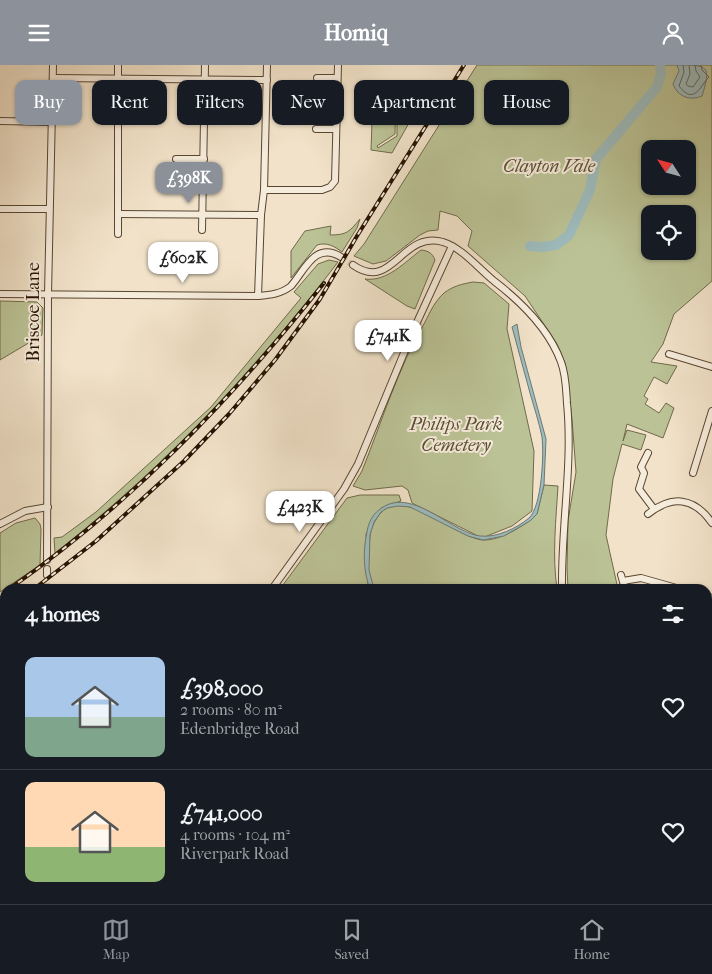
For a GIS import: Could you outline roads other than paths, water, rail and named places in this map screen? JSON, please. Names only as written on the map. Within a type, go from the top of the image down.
[{"type":"street","name":"Briscoe Lane","points":[[53,65],[53,78]]},
{"type":"street","points":[[118,65],[118,234]]},
{"type":"street","points":[[202,230],[205,65]]},
{"type":"street","points":[[258,296],[261,215],[264,190],[267,65]]},
{"type":"street","points":[[264,190],[322,190],[330,187],[335,181],[338,65]]},
{"type":"street","points":[[53,78],[267,79]]},
{"type":"street","points":[[317,78],[337,79]]},
{"type":"street","points":[[0,121],[15,121]]},
{"type":"street","name":"Briscoe Lane","points":[[47,559],[48,294],[52,125]]},
{"type":"street","points":[[316,129],[336,129]]},
{"type":"street","points":[[176,159],[204,159]]},
{"type":"street","points":[[0,209],[49,209]]},
{"type":"street","points":[[118,214],[261,215]]},
{"type":"street","points":[[353,265],[366,272],[378,273],[411,247],[424,241],[434,240],[452,246],[501,286],[531,315],[551,341],[562,363],[566,388],[569,441],[567,503],[562,536],[562,584]]},
{"type":"street","points":[[276,584],[344,489],[358,464],[413,331],[452,246]]},
{"type":"street","points":[[0,294],[258,296],[286,290],[320,252],[333,253],[340,257]]},
{"type":"street","points":[[669,354],[712,367]]},
{"type":"street","points":[[693,473],[712,411]]},
{"type":"street","points":[[648,453],[641,467],[644,473],[639,489],[654,509]]},
{"type":"street","points":[[648,514],[659,505],[675,500],[700,509],[712,523]]},
{"type":"street","points":[[0,524],[25,511],[48,507]]},
{"type":"street","points":[[624,584],[622,578],[641,578],[662,584]]},
{"type":"water","points":[[677,65],[695,65],[704,69],[707,78],[702,96],[689,98],[678,92],[673,84],[679,71]]},
{"type":"water","points":[[517,324],[521,347],[546,439],[544,485],[537,514],[530,521],[504,536],[483,540],[468,536],[410,507],[398,506],[387,508],[381,512],[374,522],[370,535],[369,570],[373,584],[369,584],[364,561],[368,529],[374,514],[391,503],[417,506],[468,533],[480,536],[493,535],[513,529],[529,518],[533,512],[537,503],[541,479],[542,437],[512,327]]},
{"type":"waterway","points":[[530,246],[556,245],[569,235],[590,190],[596,159],[657,87],[661,74],[660,65]]},
{"type":"tunnel","points":[[341,257],[353,265]]},
{"type":"tunnel","points":[[47,575],[47,584]]},
{"type":"railway","points":[[40,584],[96,541],[184,461],[229,414],[275,360],[320,299],[357,236],[464,65]]},
{"type":"railway","points":[[16,584],[97,522],[178,448],[253,368],[324,283]]},
{"type":"park label","name":"Clayton Vale","points":[[549,166]]},
{"type":"park label","name":"Philips Park Cemetery","points":[[456,434]]}]
